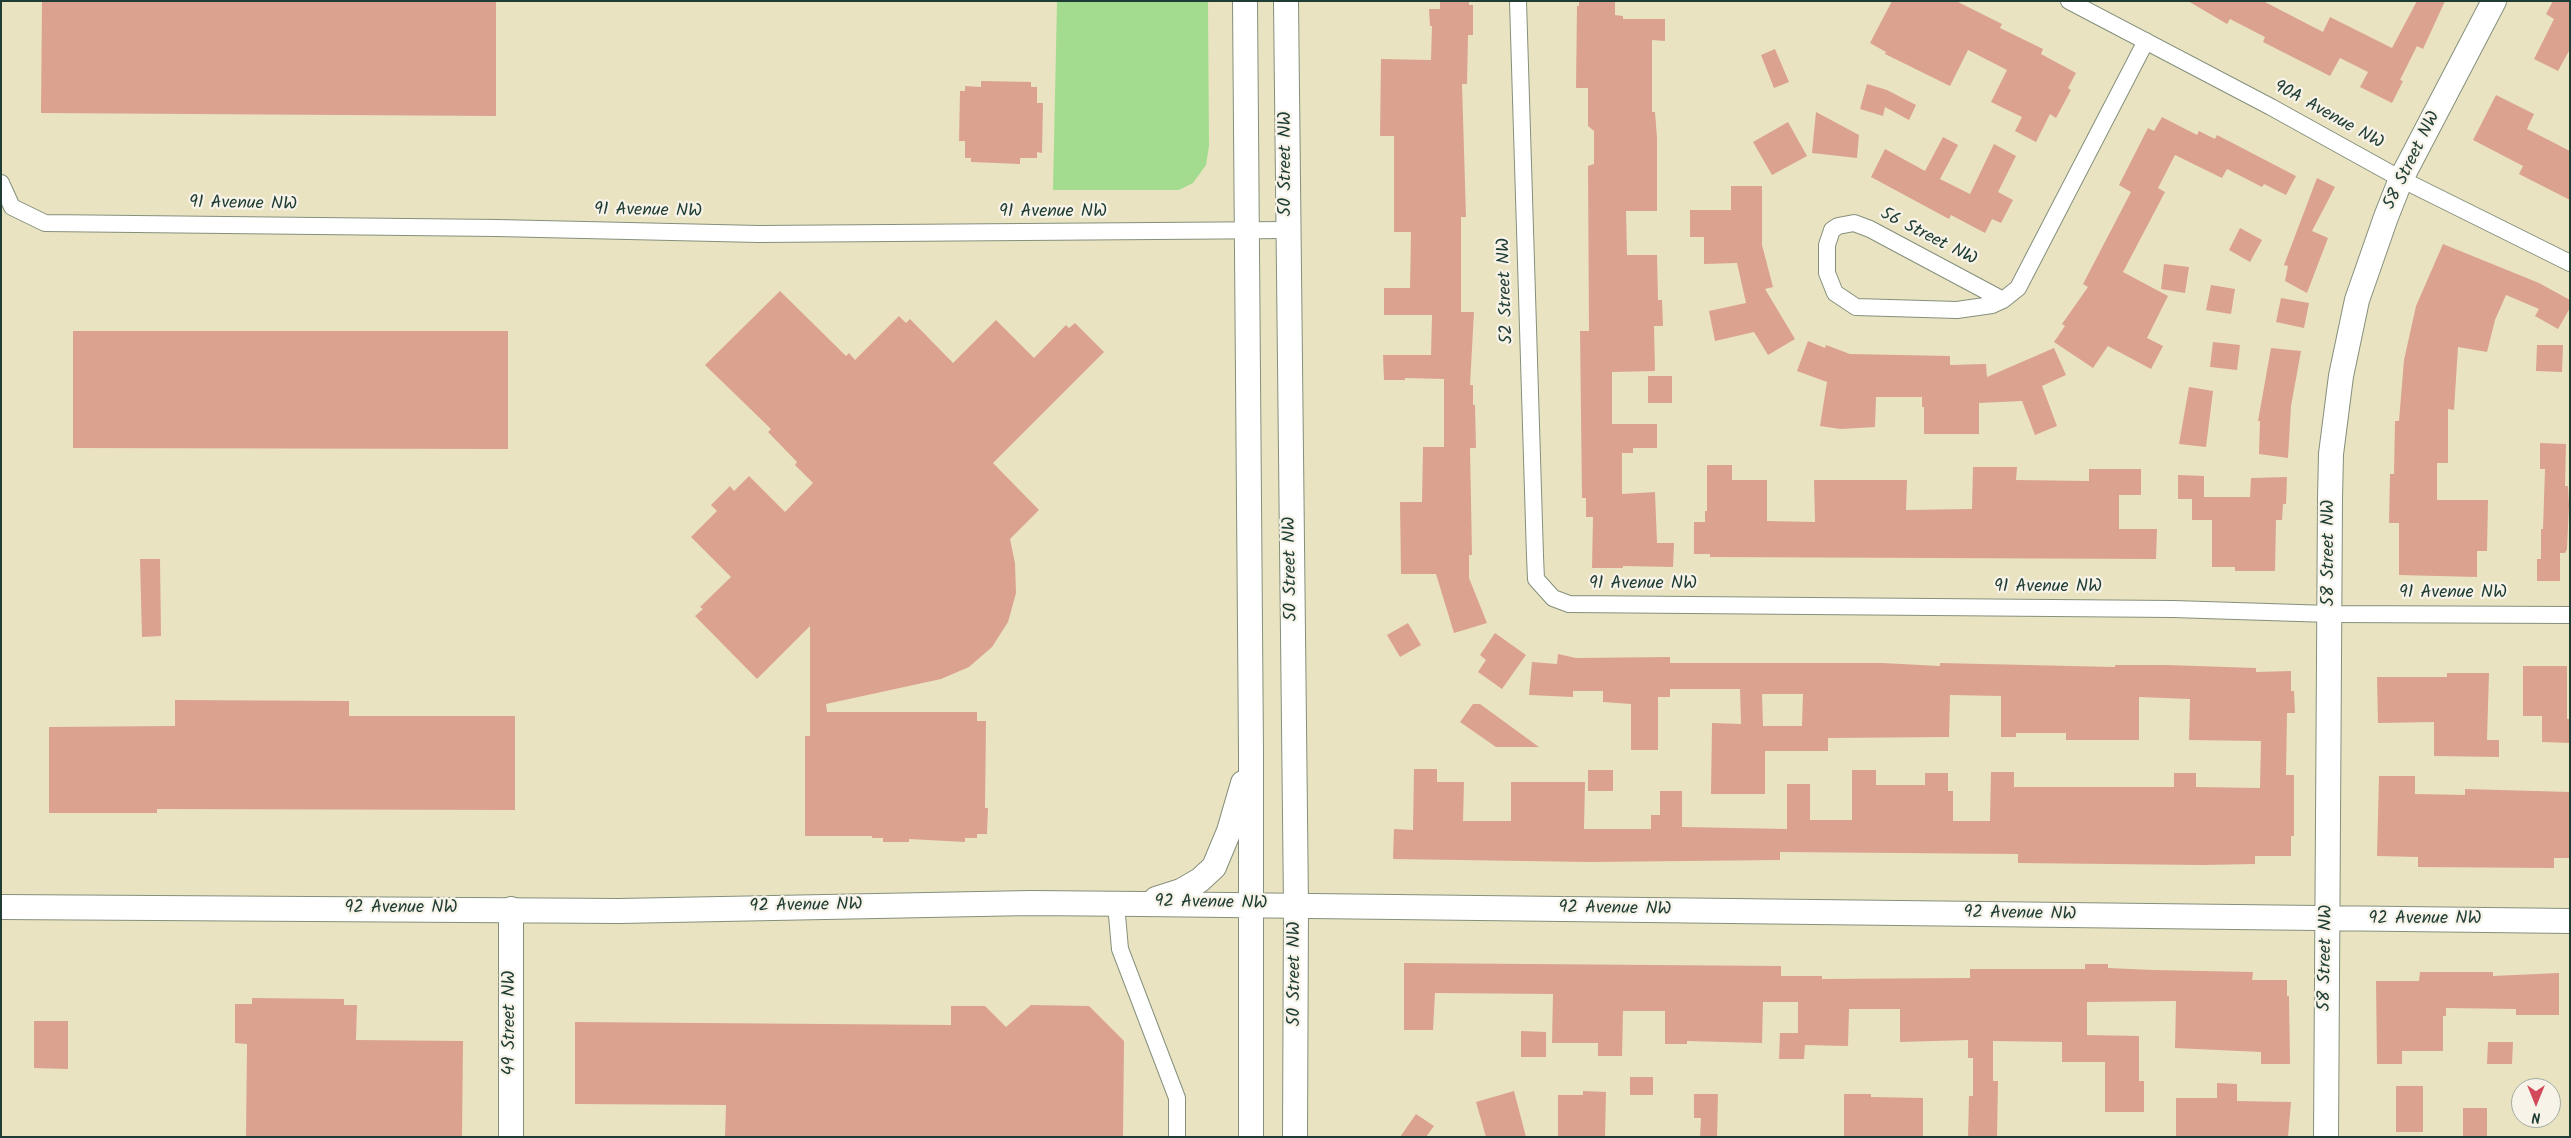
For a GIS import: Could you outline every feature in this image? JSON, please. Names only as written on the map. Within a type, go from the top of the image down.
[{"type":"main road","points":[[1245,1],[1245,230],[1251,752],[1250,1137]]},
{"type":"main road","name":"50 Street NW","points":[[1286,1],[1287,230],[1296,905],[1295,1137]]},
{"type":"main road","name":"58 Street NW","points":[[2326,1137],[2331,454],[2341,376],[2360,292],[2402,179],[2494,1]]},
{"type":"main road","points":[[1143,904],[1182,891],[1200,880],[1214,866],[1229,831],[1251,752]]},
{"type":"main road","name":"92 Avenue NW","points":[[1,907],[618,911],[1012,904],[1143,904],[2570,921]]},
{"type":"main road","name":"49 Street NW","points":[[511,909],[511,1137]]},
{"type":"street","name":"52 Street NW","points":[[1518,1],[1536,579]]},
{"type":"street","name":"90A Avenue NW","points":[[2068,1],[2146,40],[2402,179],[2570,263]]},
{"type":"street","name":"56 Street NW","points":[[2003,300],[1870,229],[1854,224],[1838,226],[1832,230],[1827,245],[1827,273],[1835,293],[1856,307],[1957,310],[1992,305],[2003,300],[2018,288],[2146,40]]},
{"type":"street","name":"91 Avenue NW","points":[[1,183],[12,207],[45,223],[497,228],[759,234],[1135,233],[1287,230]]},
{"type":"street","name":"91 Avenue NW","points":[[1536,579],[1553,598],[1569,604],[2163,608],[2330,614],[2570,615]]},
{"type":"street","points":[[1116,904],[1120,949],[1177,1098],[1177,1137]]},
{"type":"green space","points":[[1057,1],[1208,1],[1209,146],[1206,165],[1193,183],[1179,190],[1053,190]]},
{"type":"building","points":[[42,1],[496,1],[496,116],[41,113]]},
{"type":"building","points":[[1440,1],[1469,1],[1469,5],[1473,5],[1473,35],[1468,35],[1467,84],[1462,84],[1466,217],[1461,217],[1461,312],[1474,312],[1470,385],[1473,385],[1473,405],[1475,405],[1476,448],[1470,448],[1472,555],[1469,555],[1469,578],[1487,623],[1454,633],[1436,574],[1401,574],[1400,502],[1422,502],[1423,447],[1444,447],[1444,379],[1405,378],[1405,380],[1384,380],[1383,355],[1431,355],[1432,315],[1384,315],[1384,288],[1410,288],[1411,232],[1394,232],[1394,136],[1380,136],[1381,59],[1431,60],[1432,26],[1430,26],[1429,9],[1440,9]]},
{"type":"building","points":[[1579,1],[1615,1],[1615,15],[1623,16],[1623,19],[1665,19],[1665,41],[1652,40],[1652,112],[1655,112],[1657,138],[1657,211],[1626,211],[1627,255],[1657,255],[1658,300],[1662,300],[1663,326],[1654,326],[1655,371],[1612,372],[1612,424],[1657,424],[1657,448],[1633,448],[1633,453],[1622,453],[1622,494],[1655,492],[1657,543],[1674,543],[1673,567],[1623,566],[1623,568],[1592,568],[1593,517],[1586,517],[1586,498],[1582,498],[1580,331],[1589,331],[1588,166],[1594,164],[1594,131],[1588,126],[1588,88],[1576,88],[1577,6],[1579,6]]},
{"type":"building","points":[[1892,1],[1956,1],[2002,24],[2000,28],[2043,49],[2041,54],[2076,73],[2068,88],[2071,90],[2056,118],[2050,114],[2036,142],[2015,131],[2022,117],[1991,102],[2007,70],[1968,50],[1950,86],[1885,54],[1886,52],[1870,43]]},
{"type":"building","points":[[2188,1],[2263,1],[2323,32],[2330,17],[2392,48],[2417,1],[2445,1],[2423,49],[2417,46],[2400,80],[2403,81],[2392,103],[2360,87],[2368,72],[2340,58],[2330,76],[2263,42],[2265,37],[2230,19],[2227,24]]},
{"type":"building","points":[[2553,1],[2570,1],[2570,49],[2558,71],[2534,59],[2554,19],[2546,14]]},
{"type":"building","points":[[1775,49],[1789,82],[1774,88],[1761,55]]},
{"type":"building","points":[[981,81],[1031,82],[1031,87],[1037,87],[1037,103],[1043,103],[1042,153],[1037,152],[1037,158],[1020,158],[1020,164],[971,162],[971,158],[965,158],[965,141],[959,141],[960,91],[965,91],[965,86],[981,87]]},
{"type":"building","points":[[1867,84],[1887,90],[1916,105],[1909,120],[1885,107],[1883,116],[1860,109]]},
{"type":"building","points":[[2496,95],[2534,114],[2527,129],[2570,151],[2570,200],[2519,174],[2523,166],[2473,140]]},
{"type":"building","points":[[1816,112],[1859,135],[1857,158],[1812,153]]},
{"type":"building","points":[[2162,117],[2197,135],[2199,131],[2215,139],[2217,135],[2296,176],[2286,195],[2264,184],[2262,187],[2227,169],[2222,178],[2175,155],[2158,188],[2165,192],[2123,272],[2168,296],[2147,338],[2163,346],[2151,369],[2108,346],[2093,368],[2054,342],[2065,326],[2062,324],[2088,287],[2083,284],[2131,192],[2119,185],[2148,128],[2154,131]]},
{"type":"building","points":[[1788,122],[1807,156],[1772,175],[1753,142]]},
{"type":"building","points":[[1943,137],[1958,145],[1940,179],[1970,194],[1994,144],[2016,156],[1998,192],[2013,200],[2001,223],[1992,219],[1985,233],[1951,215],[1949,219],[1871,177],[1885,149],[1925,171]]},
{"type":"building","points":[[2317,178],[2335,187],[2312,231],[2328,238],[2307,293],[2285,281],[2288,266],[2284,265]]},
{"type":"building","points":[[1731,186],[1762,186],[1762,245],[1773,287],[1765,289],[1795,339],[1768,355],[1754,332],[1715,341],[1709,311],[1746,303],[1737,263],[1704,264],[1704,237],[1690,237],[1690,210],[1731,210]]},
{"type":"building","points":[[2240,228],[2262,240],[2250,262],[2229,250]]},
{"type":"building","points":[[2443,244],[2539,283],[2570,300],[2570,308],[2558,329],[2535,316],[2539,309],[2506,295],[2495,320],[2487,352],[2458,347],[2454,410],[2448,409],[2448,463],[2437,463],[2437,500],[2488,500],[2487,551],[2477,551],[2477,577],[2399,575],[2399,523],[2389,523],[2390,474],[2394,474],[2395,421],[2399,421],[2404,360],[2416,306]]},
{"type":"building","points":[[2164,264],[2189,267],[2185,293],[2161,289]]},
{"type":"building","points":[[2211,285],[2235,289],[2231,314],[2206,310]]},
{"type":"building","points":[[780,291],[846,356],[849,353],[855,360],[899,316],[906,323],[910,319],[953,363],[996,320],[1034,358],[1066,325],[1069,328],[1075,323],[1104,352],[993,463],[1039,510],[1010,539],[1015,563],[1016,593],[1008,622],[992,647],[969,667],[941,679],[826,704],[827,712],[977,712],[977,721],[986,721],[985,808],[988,808],[987,834],[977,834],[977,838],[965,838],[965,842],[909,839],[909,842],[883,842],[883,838],[872,838],[872,836],[805,836],[805,736],[810,736],[810,626],[757,679],[695,616],[703,609],[700,607],[731,577],[691,537],[717,511],[711,505],[730,486],[734,491],[749,476],[785,512],[813,483],[795,465],[797,462],[768,432],[771,429],[705,365]]},
{"type":"building","points":[[2281,298],[2309,303],[2304,328],[2276,322]]},
{"type":"building","points":[[73,331],[508,331],[508,449],[73,448]]},
{"type":"building","points":[[1808,341],[1825,348],[1826,345],[1850,354],[1950,356],[1950,365],[1986,364],[1987,377],[2054,348],[2066,375],[2042,386],[2057,426],[2035,435],[2022,401],[1979,403],[1979,434],[1924,434],[1922,397],[1876,397],[1875,427],[1841,429],[1820,426],[1827,382],[1797,371]]},
{"type":"building","points":[[2213,342],[2240,345],[2237,370],[2210,367]]},
{"type":"building","points":[[2537,345],[2563,345],[2562,372],[2536,371]]},
{"type":"building","points":[[2271,348],[2301,351],[2291,406],[2288,458],[2259,454],[2260,421],[2258,421]]},
{"type":"building","points":[[1648,376],[1672,376],[1672,403],[1648,403]]},
{"type":"building","points":[[2189,387],[2213,391],[2206,447],[2179,444]]},
{"type":"building","points":[[2540,443],[2566,444],[2565,486],[2568,486],[2569,505],[2567,549],[2565,553],[2560,553],[2560,581],[2537,581],[2537,559],[2541,559],[2545,469],[2540,469]]},
{"type":"building","points":[[1707,465],[1732,465],[1732,480],[1767,480],[1767,521],[1815,522],[1814,480],[1907,480],[1906,510],[1972,509],[1973,467],[2017,467],[2016,480],[2089,481],[2089,469],[2141,469],[2141,495],[2119,495],[2119,529],[2157,529],[2156,559],[1710,557],[1710,554],[1694,554],[1694,522],[1705,522],[1705,511],[1707,511]]},
{"type":"building","points":[[2178,475],[2204,476],[2204,497],[2250,497],[2251,478],[2287,477],[2286,504],[2283,504],[2282,520],[2276,520],[2275,571],[2235,571],[2235,567],[2212,567],[2212,520],[2192,520],[2192,499],[2178,499]]},
{"type":"building","points":[[140,559],[160,559],[161,636],[142,637]]},
{"type":"building","points":[[1408,623],[1421,645],[1400,657],[1387,635]]},
{"type":"building","points":[[1495,633],[1526,655],[1502,689],[1478,672],[1486,660],[1480,655]]},
{"type":"building","points":[[1558,654],[1576,658],[1670,657],[1670,663],[1882,663],[1940,666],[1940,663],[2115,667],[2115,665],[2167,665],[2256,668],[2256,672],[2291,671],[2291,691],[2294,691],[2295,713],[2287,713],[2286,775],[2294,775],[2294,836],[2291,836],[2291,856],[2255,856],[2255,864],[2202,865],[2018,863],[2018,854],[1780,852],[1780,860],[1590,862],[1393,859],[1394,829],[1413,830],[1414,769],[1437,769],[1437,782],[1464,782],[1463,821],[1511,821],[1511,782],[1585,782],[1584,829],[1651,829],[1651,815],[1660,815],[1660,791],[1682,791],[1682,827],[1787,829],[1787,784],[1810,784],[1810,820],[1852,820],[1852,770],[1876,770],[1876,785],[1925,785],[1925,773],[1948,773],[1948,791],[1953,791],[1953,821],[1990,821],[1991,772],[2014,772],[2014,787],[2174,787],[2174,773],[2196,773],[2196,787],[2260,788],[2261,741],[2189,740],[2190,699],[2139,697],[2139,740],[2066,740],[2066,733],[2016,733],[2016,737],[2001,737],[2001,696],[1950,695],[1949,737],[1828,738],[1828,751],[1765,751],[1765,794],[1711,794],[1712,723],[1741,724],[1740,689],[1670,689],[1670,697],[1658,697],[1658,750],[1631,750],[1631,704],[1603,702],[1603,691],[1573,691],[1573,697],[1529,695],[1532,662],[1557,664]],"holes":[[[1762,694],[1803,694],[1802,726],[1763,726]]]},
{"type":"building","points":[[2523,666],[2567,666],[2567,719],[2570,719],[2570,743],[2542,742],[2542,716],[2523,716]]},
{"type":"building","points":[[2447,673],[2489,673],[2487,740],[2499,740],[2499,757],[2434,756],[2434,722],[2378,723],[2377,677],[2447,677]]},
{"type":"building","points":[[175,700],[349,701],[349,716],[515,716],[515,810],[157,809],[157,813],[49,813],[49,727],[175,726]]},
{"type":"building","points":[[1473,704],[1480,704],[1539,747],[1496,747],[1460,722]]},
{"type":"building","points":[[1588,770],[1613,770],[1613,791],[1588,791]]},
{"type":"building","points":[[2379,776],[2415,776],[2415,794],[2465,795],[2465,789],[2570,792],[2570,858],[2554,858],[2554,868],[2418,867],[2418,857],[2377,856]]},
{"type":"building","points":[[1404,963],[1781,966],[1781,976],[1822,976],[1822,979],[1970,978],[1970,969],[2085,969],[2085,964],[2108,964],[2108,968],[2253,972],[2252,980],[2287,980],[2290,1064],[2261,1064],[2261,1052],[2175,1048],[2176,1001],[2087,1002],[2087,1035],[2139,1036],[2139,1081],[2144,1081],[2144,1112],[2105,1112],[2105,1062],[2062,1062],[2062,1042],[1993,1041],[1993,1081],[1998,1081],[1997,1137],[1968,1137],[1969,1096],[1973,1096],[1973,1058],[1968,1058],[1968,1040],[1900,1042],[1900,1009],[1849,1009],[1848,1046],[1805,1045],[1804,1059],[1779,1059],[1780,1033],[1798,1033],[1798,1002],[1763,1002],[1762,1043],[1687,1041],[1687,1044],[1665,1044],[1665,1011],[1623,1011],[1622,1056],[1598,1056],[1598,1043],[1552,1043],[1553,994],[1435,993],[1433,1030],[1404,1030]]},
{"type":"building","points":[[2420,972],[2493,972],[2493,976],[2559,973],[2559,1015],[2516,1015],[2516,1009],[2446,1008],[2446,1016],[2443,1016],[2443,1051],[2402,1051],[2402,1064],[2377,1064],[2376,981],[2419,981]]},
{"type":"building","points":[[252,998],[344,999],[344,1005],[357,1005],[356,1040],[463,1041],[462,1137],[246,1137],[247,1044],[235,1043],[235,1004],[252,1004]]},
{"type":"building","points":[[1031,1005],[1089,1006],[1124,1041],[1123,1137],[725,1137],[726,1105],[575,1104],[575,1022],[951,1025],[951,1006],[985,1006],[1006,1027]]},
{"type":"building","points":[[34,1021],[68,1021],[68,1069],[34,1068]]},
{"type":"building","points":[[1521,1031],[1546,1032],[1546,1057],[1521,1057]]},
{"type":"building","points":[[2488,1042],[2513,1042],[2512,1064],[2487,1064]]},
{"type":"building","points":[[1630,1077],[1653,1077],[1653,1095],[1630,1095]]},
{"type":"building","points":[[2217,1083],[2237,1084],[2237,1101],[2291,1102],[2288,1137],[2176,1137],[2176,1098],[2217,1098]]},
{"type":"building","points":[[2396,1086],[2423,1086],[2423,1132],[2396,1132]]},
{"type":"building","points":[[1514,1091],[1526,1137],[1486,1137],[1476,1102]]},
{"type":"building","points":[[1583,1091],[1606,1092],[1605,1137],[1558,1137],[1558,1095],[1583,1095]]},
{"type":"building","points":[[1694,1094],[1718,1094],[1717,1137],[1700,1137],[1701,1118],[1694,1118]]},
{"type":"building","points":[[1844,1094],[1871,1094],[1871,1097],[1923,1098],[1923,1137],[1844,1137]]},
{"type":"building","points":[[2463,1108],[2487,1108],[2487,1137],[2463,1137]]},
{"type":"building","points":[[1416,1114],[1434,1126],[1426,1137],[1400,1137]]}]
